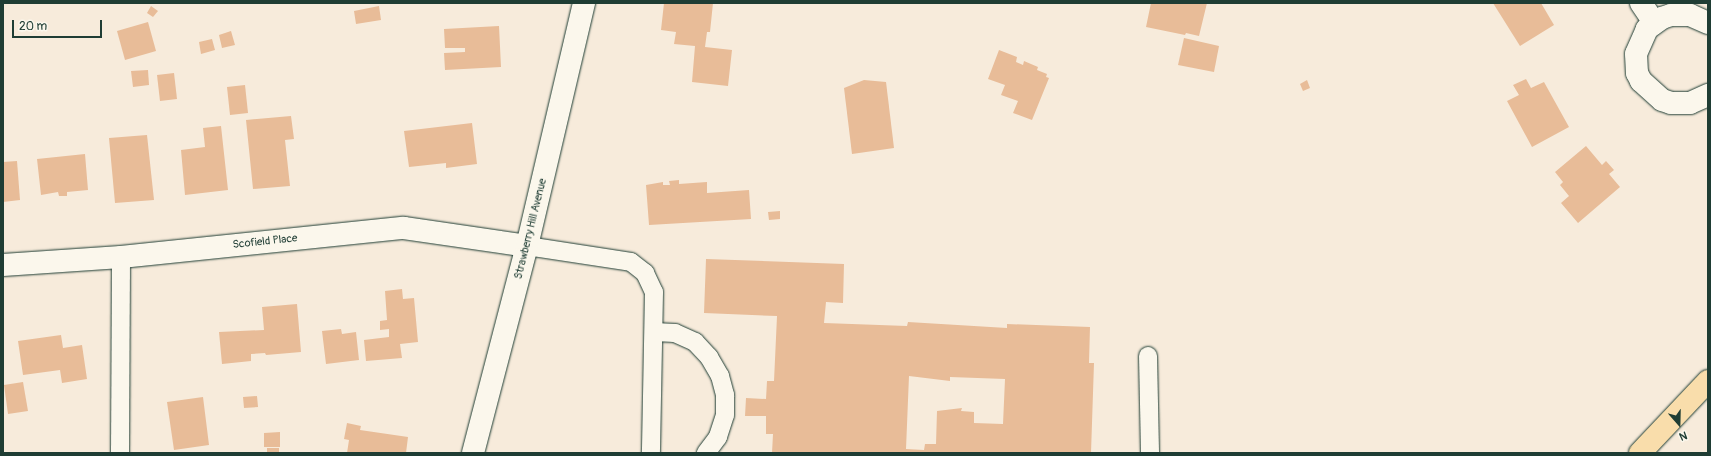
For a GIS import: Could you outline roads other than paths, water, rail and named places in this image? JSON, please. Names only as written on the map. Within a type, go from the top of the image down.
[{"type":"highway","points":[[1640,453],[1708,381]]},
{"type":"street","name":"Strawberry Hill Avenue","points":[[473,453],[527,246],[584,3]]},
{"type":"street","points":[[1641,3],[1654,22]]},
{"type":"street","points":[[1708,23],[1699,18],[1680,14],[1671,15],[1654,22],[1642,36],[1636,54],[1638,73],[1644,85],[1654,95],[1671,103],[1690,103],[1708,94]]},
{"type":"street","name":"Scofield Place","points":[[3,265],[121,257],[404,228],[527,246]]},
{"type":"lane","points":[[527,246],[631,262],[645,274],[654,292],[651,453]]},
{"type":"lane","points":[[120,453],[121,257]]},
{"type":"lane","points":[[654,332],[675,333],[695,342],[709,357],[720,376],[725,395],[725,415],[718,437],[706,453]]},
{"type":"lane","points":[[1148,356],[1150,453]]}]
